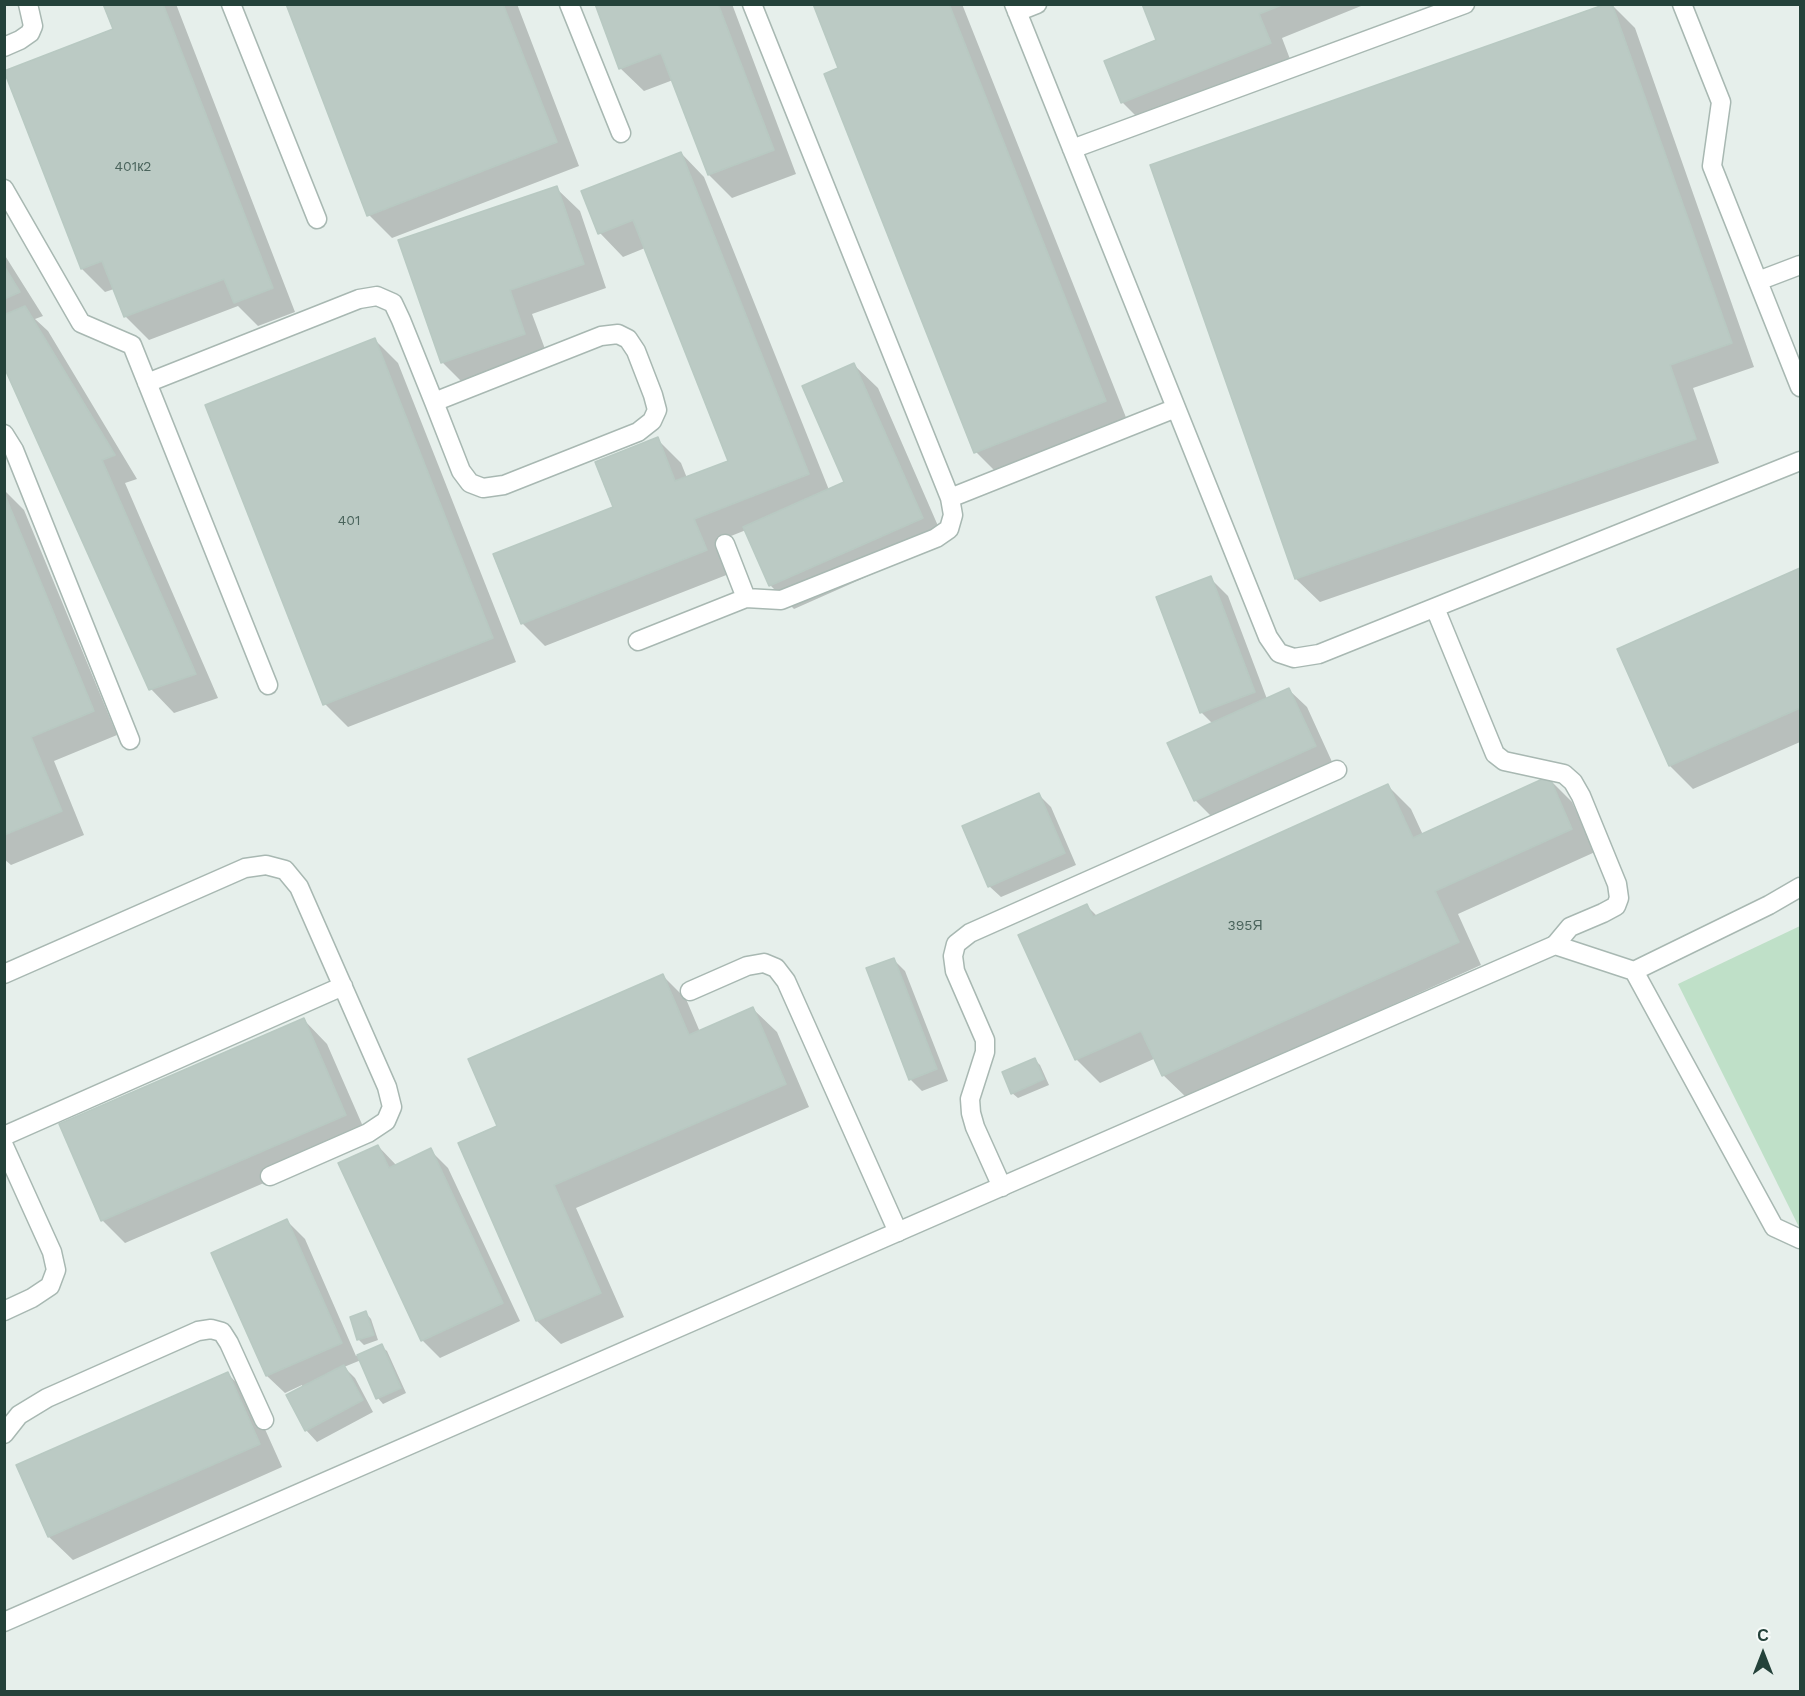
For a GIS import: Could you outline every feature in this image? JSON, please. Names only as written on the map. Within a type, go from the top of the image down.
[{"type":"street","points":[[4,47],[30,33],[33,26],[28,4]]},
{"type":"street","points":[[231,4],[317,219]]},
{"type":"street","points":[[569,4],[621,133]]},
{"type":"street","points":[[638,641],[746,598],[781,600],[936,538],[949,529],[953,515],[950,498],[752,4]]},
{"type":"street","points":[[1036,4],[1016,8],[1268,638],[1278,653],[1294,658],[1319,654],[1800,461]]},
{"type":"street","points":[[1072,149],[1465,4]]},
{"type":"street","points":[[1682,4],[1721,102],[1712,166],[1800,387]]},
{"type":"street","points":[[4,189],[81,323],[132,345],[268,685]]},
{"type":"street","points":[[1758,281],[1800,265]]},
{"type":"street","points":[[147,383],[359,299],[377,296],[393,303],[461,471],[470,483],[483,488],[504,485],[638,432],[652,422],[657,410],[636,351],[628,339],[618,334],[601,336],[434,402]]},
{"type":"street","points":[[950,498],[1176,408]]},
{"type":"street","points":[[4,434],[15,450],[130,740]]},
{"type":"street","points":[[725,544],[746,598]]},
{"type":"street","points":[[4,1622],[1555,945],[1569,927],[1616,906],[1619,898],[1617,884],[1581,796],[1573,782],[1564,774],[1521,766],[1504,761],[1495,754],[1435,608]]},
{"type":"street","points":[[1002,1186],[971,1113],[970,1099],[985,1052],[985,1040],[955,970],[953,956],[956,944],[970,933],[1337,770]]},
{"type":"street","points":[[4,974],[245,868],[266,865],[285,870],[299,887],[387,1086],[392,1107],[386,1121],[368,1133],[270,1176]]},
{"type":"street","points":[[1634,971],[1769,905],[1800,887]]},
{"type":"street","points":[[1555,945],[1634,971],[1774,1227],[1800,1239]]},
{"type":"street","points":[[690,991],[747,966],[764,963],[776,968],[786,981],[898,1232]]},
{"type":"street","points":[[4,1136],[343,986]]},
{"type":"street","points":[[4,1146],[52,1252],[56,1270],[50,1286],[32,1298],[4,1311]]},
{"type":"street","points":[[4,1434],[19,1416],[47,1398],[198,1331],[211,1329],[222,1332],[229,1343],[264,1420]]},
{"type":"green space","points":[[1800,926],[1800,1229],[1678,984]]},
{"type":"building","points":[[103,4],[163,4],[273,288],[234,303],[224,279],[124,317],[102,261],[81,269],[4,71],[113,29]]},
{"type":"building","points":[[286,4],[503,4],[557,142],[367,216]]},
{"type":"building","points":[[595,4],[718,4],[774,150],[708,175],[661,53],[619,69]]},
{"type":"building","points":[[813,4],[949,4],[1106,401],[974,453],[824,74],[838,68]]},
{"type":"building","points":[[1142,4],[1284,4],[1259,14],[1271,43],[1121,103],[1104,61],[1156,40]]},
{"type":"building","points":[[1606,4],[1612,4],[1732,343],[1670,365],[1696,439],[1295,579],[1150,165]]},
{"type":"building","points":[[681,152],[809,474],[694,519],[707,550],[521,624],[493,554],[613,507],[595,462],[658,437],[675,481],[728,461],[633,220],[598,234],[581,191]]},
{"type":"building","points":[[557,186],[584,264],[510,290],[525,334],[441,363],[398,240]]},
{"type":"building","points":[[4,266],[20,292],[4,299]]},
{"type":"building","points":[[25,306],[115,455],[102,460],[196,674],[149,690],[4,367],[4,315]]},
{"type":"building","points":[[375,338],[493,638],[323,705],[205,405]]},
{"type":"building","points":[[854,363],[923,518],[769,586],[743,527],[844,482],[802,386]]},
{"type":"building","points":[[4,493],[94,711],[31,737],[62,811],[4,835]]},
{"type":"building","points":[[1800,568],[1800,708],[1669,766],[1617,649]]},
{"type":"building","points":[[1211,576],[1255,692],[1200,713],[1156,597]]},
{"type":"building","points":[[1289,688],[1316,746],[1194,801],[1167,743]]},
{"type":"building","points":[[1549,776],[1572,829],[1435,891],[1459,942],[1162,1076],[1141,1031],[1075,1060],[1018,935],[1087,904],[1093,917],[1388,784],[1413,838]]},
{"type":"building","points":[[1039,793],[1065,853],[988,887],[962,826]]},
{"type":"building","points":[[894,958],[937,1069],[909,1080],[866,968]]},
{"type":"building","points":[[663,974],[689,1035],[753,1007],[786,1084],[554,1185],[601,1293],[536,1321],[458,1143],[497,1126],[468,1059]]},
{"type":"building","points":[[304,1018],[346,1115],[101,1221],[59,1124]]},
{"type":"building","points":[[1035,1058],[1044,1079],[1011,1094],[1002,1072]]},
{"type":"building","points":[[378,1145],[389,1168],[431,1148],[503,1303],[421,1341],[338,1163]]},
{"type":"building","points":[[287,1219],[342,1343],[266,1376],[211,1253]]},
{"type":"building","points":[[366,1311],[374,1335],[357,1340],[350,1317]]},
{"type":"building","points":[[382,1344],[401,1388],[376,1399],[357,1355]]},
{"type":"building","points":[[344,1365],[363,1400],[305,1431],[286,1395]]},
{"type":"building","points":[[228,1372],[260,1444],[48,1537],[16,1465]]}]
